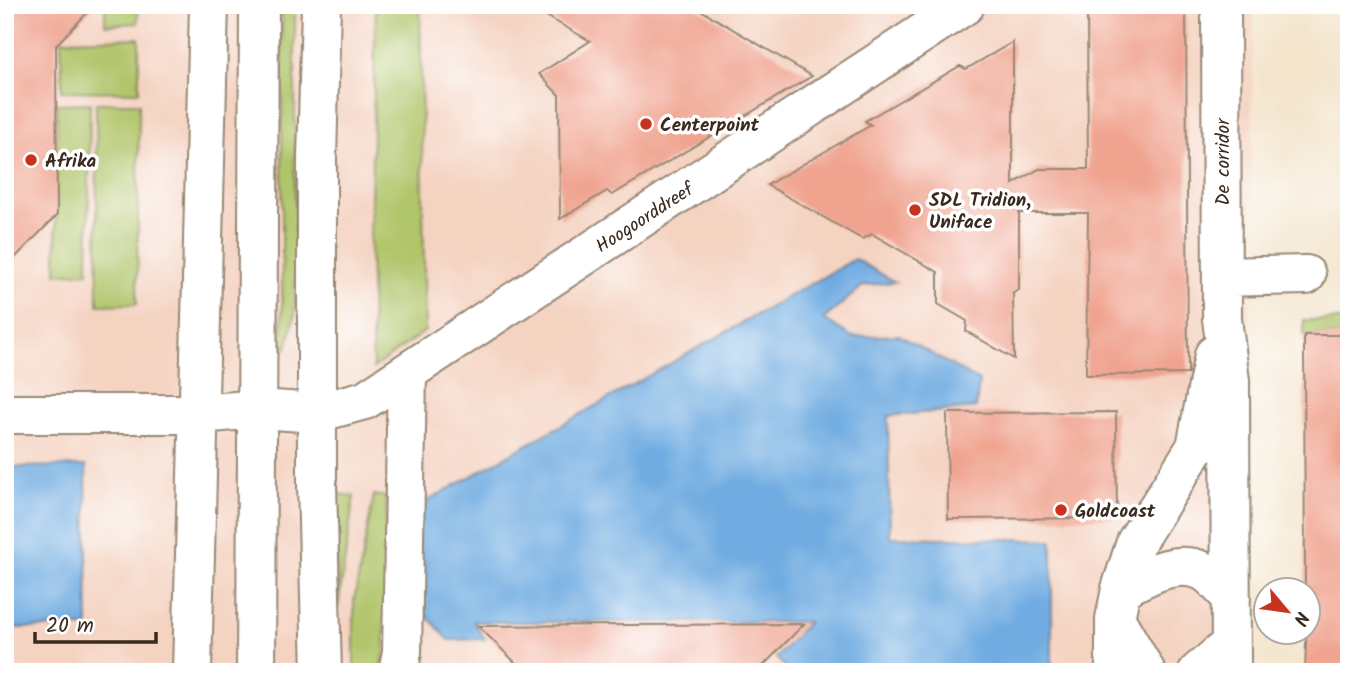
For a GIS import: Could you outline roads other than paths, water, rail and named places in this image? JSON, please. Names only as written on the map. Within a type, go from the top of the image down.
[{"type":"street","points":[[192,672],[209,5]]},
{"type":"street","points":[[256,672],[259,5]]},
{"type":"street","points":[[321,5],[317,159],[317,413],[322,672]]},
{"type":"street","name":"Hoogoorddreef","points":[[5,414],[199,414],[259,409],[317,413],[365,400],[965,5]]},
{"type":"street","name":"De corridor","points":[[1221,5],[1222,319],[1230,381],[1231,658]]},
{"type":"street","points":[[1222,276],[1306,275]]},
{"type":"street","name":"De corridor","points":[[1115,672],[1118,604],[1136,542],[1196,447],[1222,319]]},
{"type":"street","points":[[407,373],[407,665]]},
{"type":"street","points":[[1146,672],[1118,604],[1156,572],[1179,566],[1204,571],[1231,597]]},
{"type":"street","points":[[1198,672],[1231,658]]},
{"type":"water","points":[[855,259],[895,282],[863,286],[824,319],[852,337],[899,335],[979,381],[976,408],[888,416],[890,537],[1052,540],[1052,672],[790,672],[776,658],[808,622],[474,622],[485,639],[449,640],[415,603],[415,508]]},
{"type":"water","points":[[86,466],[88,627],[11,628],[9,467]]},
{"type":"place","name":"Centerpoint","points":[[646,124]]},
{"type":"place","name":"Afrika","points":[[31,160]]},
{"type":"place","name":"SDL Tridion, Uniface","points":[[915,210]]},
{"type":"place","name":"Goldcoast","points":[[1061,510]]}]
